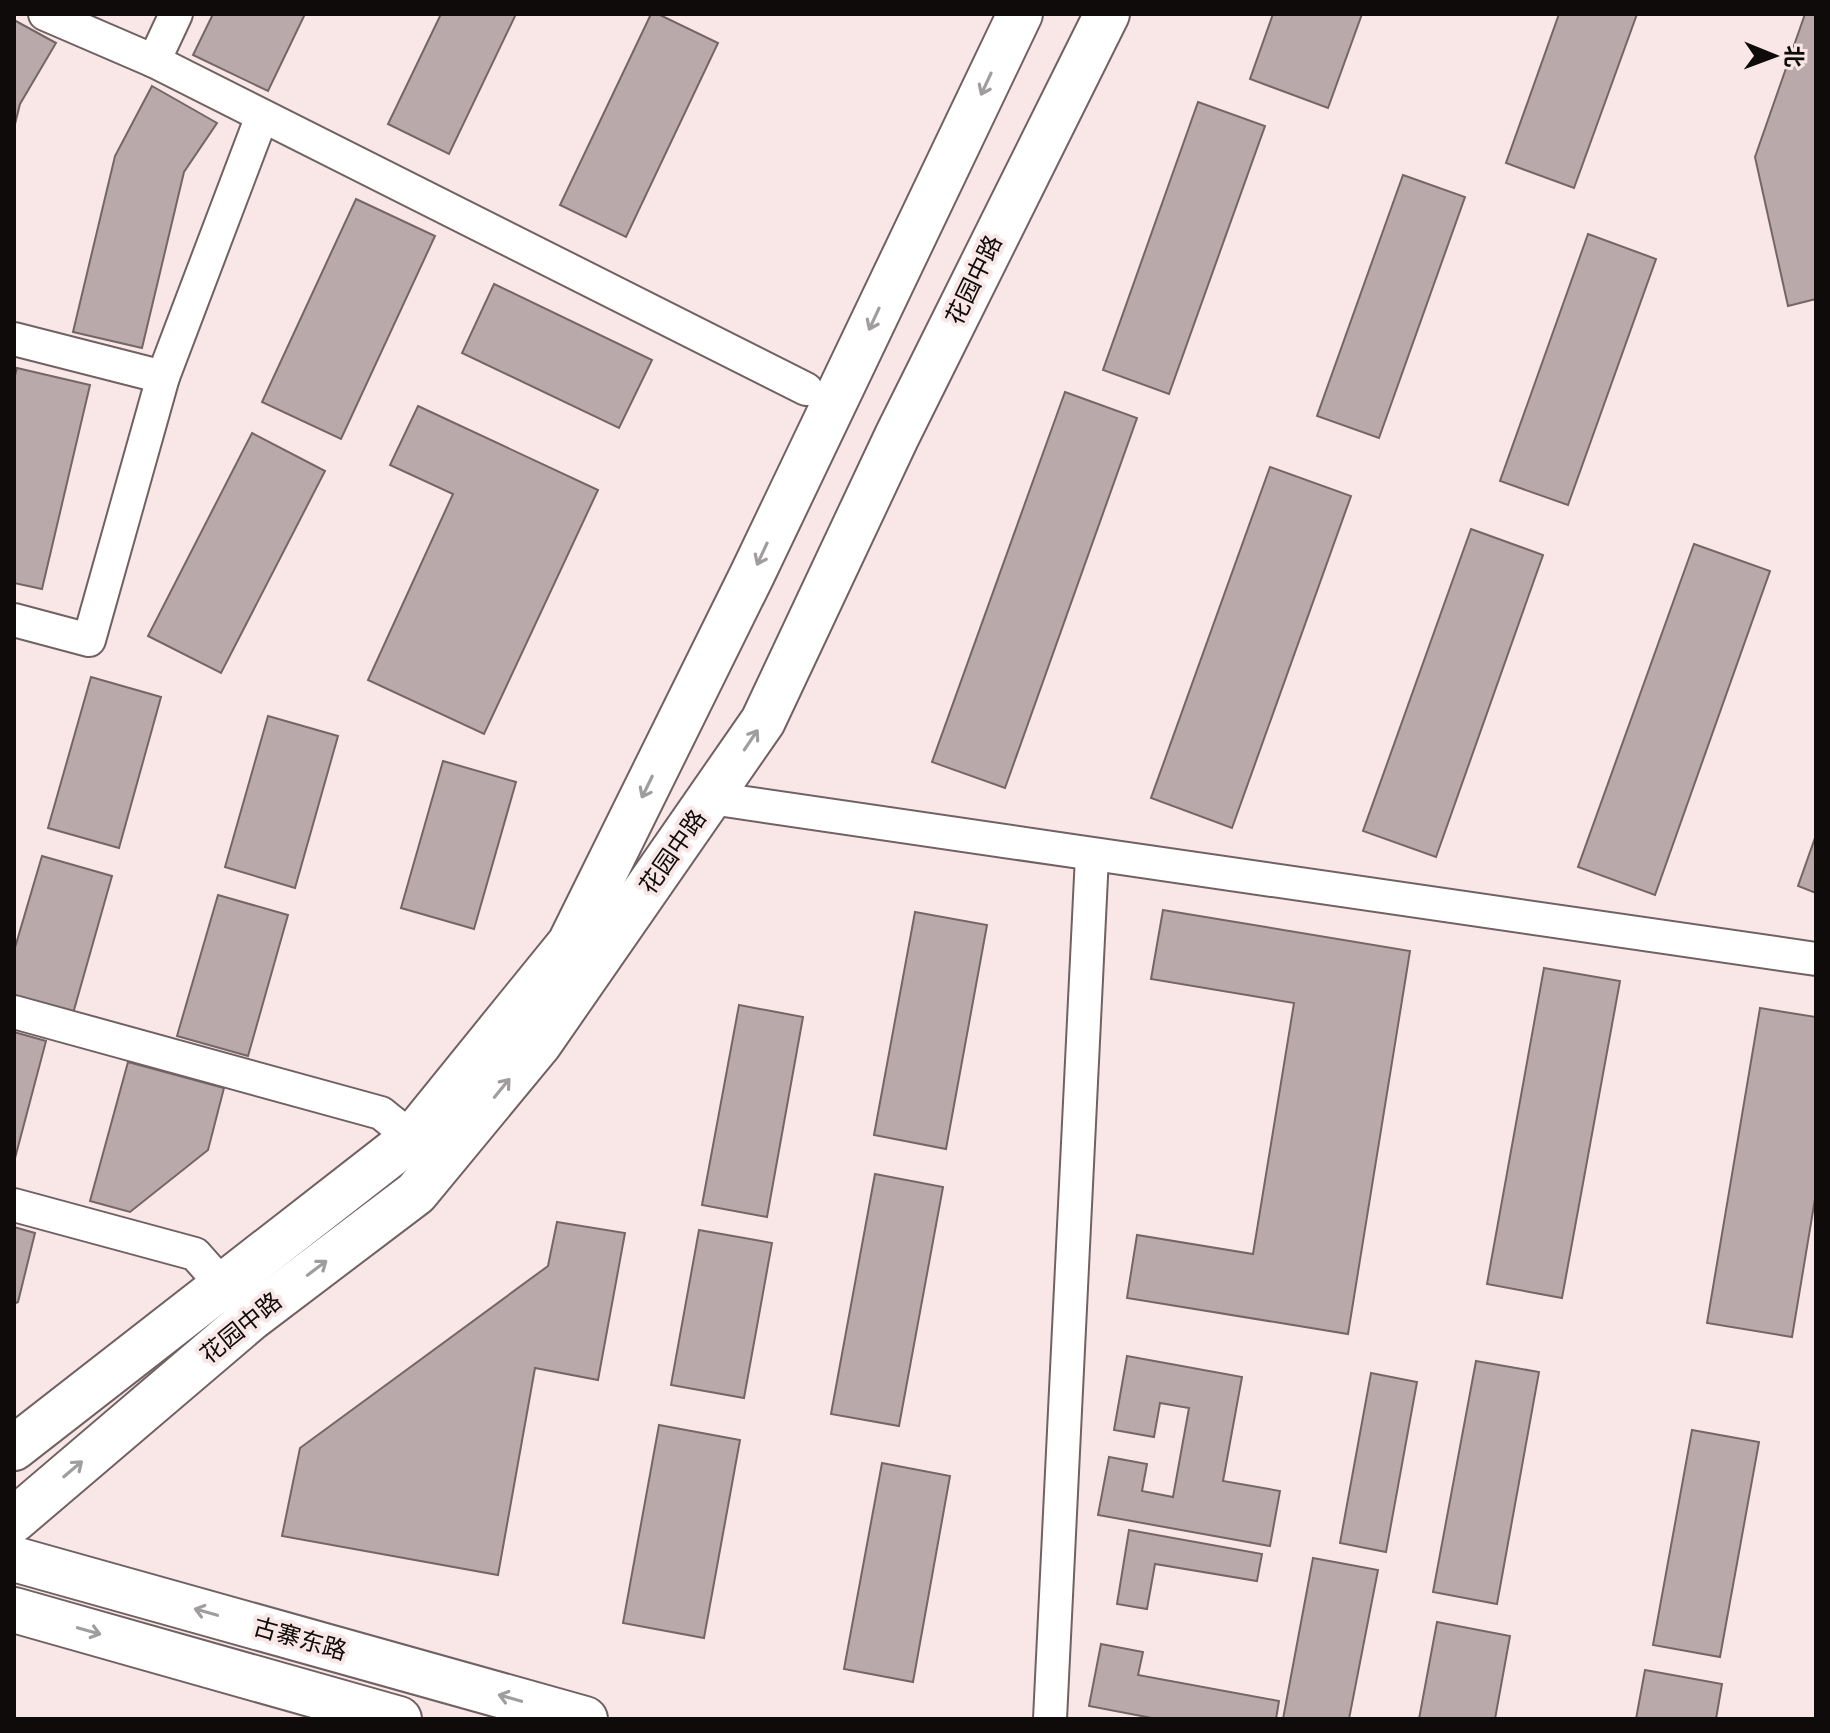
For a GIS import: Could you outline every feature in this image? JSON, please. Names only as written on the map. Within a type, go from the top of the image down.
[{"type":"main road","points":[[427,1150],[570,943],[752,575],[1020,14]]},
{"type":"main road","name":"花园中路","points":[[14,1520],[238,1302],[416,1193],[427,1150],[539,1044],[763,721],[897,436],[1107,14]]},
{"type":"main road","points":[[14,1448],[238,1302]]},
{"type":"main road","name":"古寨东路","points":[[14,1559],[585,1719]]},
{"type":"main road","name":"古寨东路","points":[[14,1610],[399,1719]]},
{"type":"street","points":[[45,14],[154,61],[806,389]]},
{"type":"street","points":[[154,61],[176,14]]},
{"type":"street","points":[[14,620],[89,640],[163,377],[262,116]]},
{"type":"street","points":[[14,339],[163,377]]},
{"type":"street","points":[[711,798],[1092,856],[1469,906],[1816,959]]},
{"type":"street","points":[[1050,1719],[1092,856]]},
{"type":"street","points":[[14,1012],[381,1113],[427,1150]]},
{"type":"street","points":[[14,1205],[195,1254],[238,1302]]},
{"type":"building","points":[[213,14],[305,14],[268,91],[193,55]]},
{"type":"building","points":[[441,14],[516,14],[449,154],[388,124]]},
{"type":"building","points":[[651,14],[658,14],[718,43],[626,237],[560,205]]},
{"type":"building","points":[[1273,14],[1362,14],[1328,108],[1250,79]]},
{"type":"building","points":[[1559,14],[1637,14],[1574,188],[1506,163]]},
{"type":"building","points":[[1805,14],[1816,14],[1816,299],[1788,306],[1755,157]]},
{"type":"building","points":[[14,20],[56,43],[20,104],[14,128]]},
{"type":"building","points":[[152,86],[217,123],[184,172],[142,348],[73,332],[115,156]]},
{"type":"building","points":[[1198,102],[1265,126],[1169,394],[1103,370]]},
{"type":"building","points":[[1403,175],[1465,197],[1379,438],[1317,416]]},
{"type":"building","points":[[356,199],[435,236],[341,439],[262,402]]},
{"type":"building","points":[[1588,234],[1656,259],[1568,505],[1500,481]]},
{"type":"building","points":[[494,284],[652,360],[619,428],[462,353]]},
{"type":"building","points":[[17,368],[90,385],[42,589],[14,583],[14,379]]},
{"type":"building","points":[[1065,392],[1137,418],[1005,788],[932,762]]},
{"type":"building","points":[[418,406],[598,490],[484,734],[368,680],[453,494],[390,465]]},
{"type":"building","points":[[252,433],[325,471],[221,673],[148,636]]},
{"type":"building","points":[[1270,467],[1351,496],[1232,828],[1151,798]]},
{"type":"building","points":[[1471,529],[1543,555],[1436,857],[1363,831]]},
{"type":"building","points":[[1694,544],[1770,571],[1655,895],[1578,867]]},
{"type":"building","points":[[91,677],[161,697],[119,848],[48,828]]},
{"type":"building","points":[[268,716],[338,736],[295,888],[225,867]]},
{"type":"building","points":[[443,761],[516,782],[474,929],[401,908]]},
{"type":"building","points":[[1816,835],[1816,893],[1798,886]]},
{"type":"building","points":[[42,856],[112,876],[72,1017],[14,1000],[14,951]]},
{"type":"building","points":[[218,895],[288,915],[248,1056],[177,1036]]},
{"type":"building","points":[[1163,910],[1410,951],[1348,1334],[1127,1298],[1137,1235],[1253,1254],[1294,1003],[1151,979]]},
{"type":"building","points":[[915,912],[987,925],[946,1149],[874,1135]]},
{"type":"building","points":[[1544,968],[1620,981],[1562,1298],[1487,1284]]},
{"type":"building","points":[[739,1005],[803,1017],[767,1217],[702,1205]]},
{"type":"building","points":[[1760,1008],[1816,1017],[1816,1193],[1792,1337],[1707,1323]]},
{"type":"building","points":[[14,1032],[46,1041],[14,1162]]},
{"type":"building","points":[[128,1062],[224,1088],[208,1150],[130,1212],[90,1201]]},
{"type":"building","points":[[875,1174],[943,1187],[899,1426],[831,1414]]},
{"type":"building","points":[[557,1222],[625,1233],[598,1380],[535,1368],[498,1575],[282,1536],[300,1448],[548,1266]]},
{"type":"building","points":[[14,1227],[35,1233],[18,1302],[14,1304]]},
{"type":"building","points":[[699,1230],[772,1243],[744,1398],[671,1385]]},
{"type":"building","points":[[1127,1356],[1242,1377],[1223,1481],[1280,1491],[1270,1546],[1098,1515],[1109,1457],[1147,1464],[1142,1491],[1173,1497],[1189,1408],[1160,1403],[1154,1437],[1114,1430]]},
{"type":"building","points":[[1476,1361],[1539,1372],[1497,1604],[1433,1592]]},
{"type":"building","points":[[1371,1373],[1417,1382],[1386,1552],[1340,1543]]},
{"type":"building","points":[[659,1425],[740,1440],[704,1638],[623,1623]]},
{"type":"building","points":[[1692,1430],[1759,1442],[1720,1657],[1653,1645]]},
{"type":"building","points":[[882,1463],[950,1476],[913,1682],[844,1669]]},
{"type":"building","points":[[1129,1530],[1262,1554],[1257,1581],[1155,1564],[1147,1609],[1117,1604]]},
{"type":"building","points":[[1313,1558],[1378,1570],[1349,1719],[1283,1719]]},
{"type":"building","points":[[1437,1622],[1510,1636],[1495,1719],[1419,1719]]},
{"type":"building","points":[[1101,1644],[1143,1652],[1138,1675],[1279,1701],[1276,1719],[1157,1719],[1089,1706]]},
{"type":"building","points":[[1645,1670],[1722,1684],[1716,1719],[1636,1719]]}]
